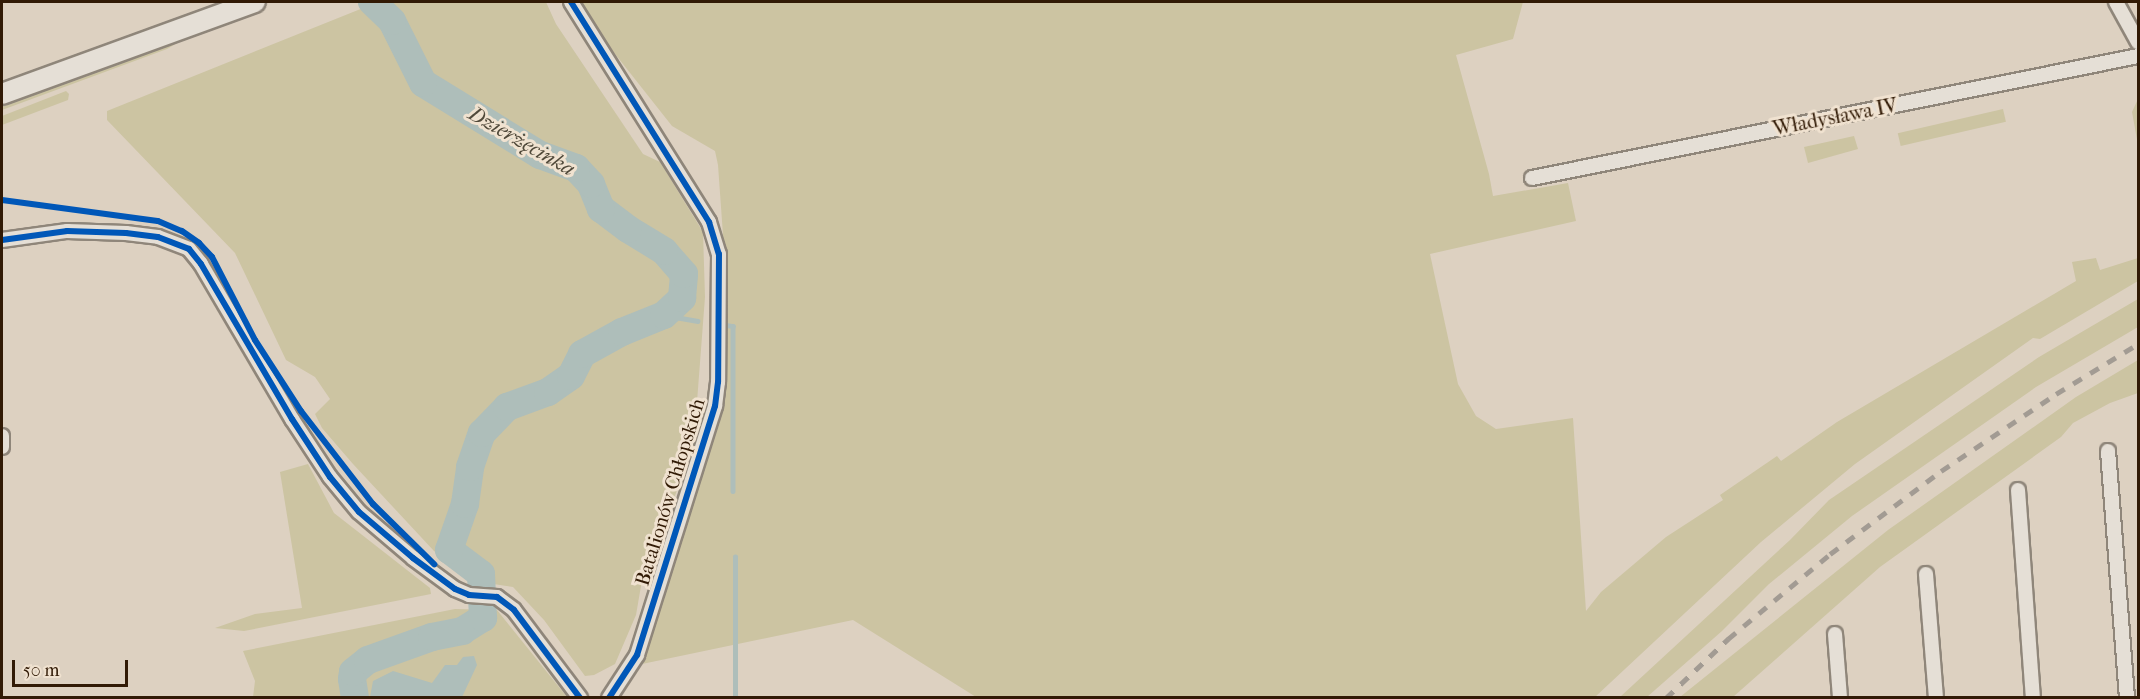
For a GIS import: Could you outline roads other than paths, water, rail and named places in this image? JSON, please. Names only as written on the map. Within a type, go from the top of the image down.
[{"type":"main road","points":[[2,94],[255,2]]},
{"type":"street","name":"Batalionów Chłopskich","points":[[571,2],[709,222],[719,254],[718,382],[715,406],[638,655],[609,698]]},
{"type":"street","points":[[2116,2],[2139,42]]},
{"type":"street","name":"Władysława IV","points":[[1532,178],[2139,56]]},
{"type":"street","points":[[2,240],[68,231],[126,233],[158,237],[189,249],[201,264],[258,365],[330,477],[359,512],[455,589],[469,595],[497,597],[514,609],[579,698]]},
{"type":"street","points":[[2,436],[2,447]]},
{"type":"street","points":[[2108,452],[2127,698]]},
{"type":"street","points":[[2018,490],[2033,698]]},
{"type":"street","points":[[1926,574],[1936,698]]},
{"type":"street","points":[[1835,634],[1840,698]]},
{"type":"waterway","name":"Dzierżęcinka","points":[[355,698],[353,672],[368,660],[432,637],[462,631],[483,618],[481,574],[449,550],[465,504],[470,467],[482,433],[507,407],[548,392],[571,376],[582,354],[622,332],[664,315],[682,298],[684,274],[664,251],[601,209],[591,184],[576,168],[540,155],[423,83],[392,21],[372,2]]},
{"type":"waterway","points":[[664,315],[697,321]]},
{"type":"waterway","points":[[720,324],[733,326],[733,491]]},
{"type":"waterway","points":[[735,557],[735,698]]},
{"type":"railway","points":[[1666,698],[1728,639],[1830,554],[1941,471],[2056,394],[2138,344]]}]
